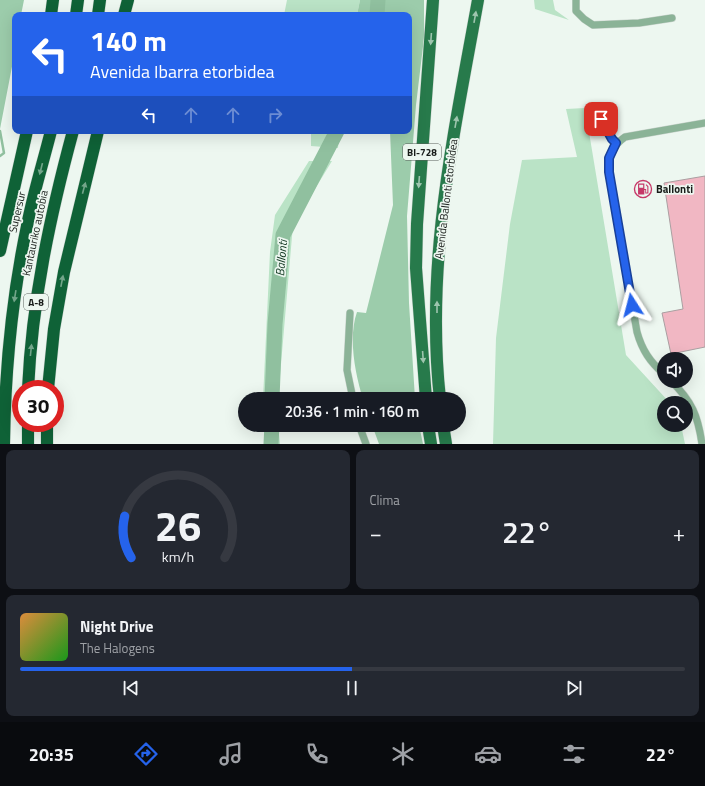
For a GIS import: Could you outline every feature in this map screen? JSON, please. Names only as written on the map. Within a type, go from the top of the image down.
[{"type":"highway","points":[[51,12],[53,0]]},
{"type":"highway","points":[[76,12],[78,0]]},
{"type":"highway","points":[[98,12],[100,0]]},
{"type":"highway","points":[[121,12],[122,0]]},
{"type":"highway","points":[[125,12],[128,0]]},
{"type":"highway","points":[[0,251],[26,134]]},
{"type":"highway","name":"Supersur","points":[[4,444],[4,397],[14,301],[27,225],[50,134]]},
{"type":"highway","name":"Kantauriko autobia","points":[[29,380],[40,274],[51,217],[72,134]]},
{"type":"highway","points":[[49,380],[54,329],[64,272],[97,134]]},
{"type":"highway","points":[[28,432],[28,444]]},
{"type":"highway","points":[[47,432],[47,444]]},
{"type":"main road","name":"Avenida Ballonti etorbidea","points":[[425,392],[416,268],[416,224],[433,0]]},
{"type":"main road","name":"Avenida Ballonti etorbidea","points":[[439,392],[436,346],[440,228],[447,172],[478,0]]},
{"type":"main road","points":[[429,432],[431,444]]},
{"type":"main road","points":[[444,432],[446,444]]},
{"type":"street","points":[[576,0],[576,11],[593,25],[639,23],[672,18]]},
{"type":"street","points":[[598,106],[601,119],[612,139],[616,143]]},
{"type":"street","points":[[657,368],[644,352],[637,332],[609,172],[609,158],[616,143],[625,137],[705,123]]},
{"type":"street","points":[[350,313],[347,370],[352,392]]},
{"type":"street","points":[[678,388],[693,406],[702,444]]},
{"type":"street","points":[[362,432],[366,444]]},
{"type":"green space","points":[[0,0],[24,0],[22,12],[12,12],[12,67],[0,129]]},
{"type":"green space","points":[[287,0],[360,0],[358,12],[285,12]]},
{"type":"green space","points":[[360,0],[424,0],[424,38],[416,105],[407,216],[409,303],[415,392],[361,392],[355,367],[353,344],[354,322],[357,312],[366,313],[393,205],[390,134],[412,134],[412,12],[358,12]]},
{"type":"green space","points":[[534,0],[553,0],[555,10],[569,20],[535,9]]},
{"type":"green space","points":[[585,108],[626,355],[664,396],[657,396],[657,432],[682,432],[685,444],[493,444],[496,338],[510,224],[522,160],[577,157],[566,109]]},
{"type":"green space","points":[[311,134],[339,134],[338,148],[311,146]]},
{"type":"green space","points":[[309,161],[332,161],[293,225],[279,392],[263,392],[270,252],[275,215]]},
{"type":"green space","points":[[264,432],[279,432],[280,444],[265,444]]},
{"type":"green space","points":[[375,432],[420,432],[423,444],[379,444]]},
{"type":"building","points":[[705,176],[705,347],[681,352],[671,352],[662,313],[683,309],[664,183]]},
{"type":"waterway","name":"Ballonti","points":[[377,12],[378,0]]},
{"type":"waterway","points":[[0,131],[4,153],[0,156]]},
{"type":"waterway","name":"Ballonti","points":[[272,392],[275,324],[283,235],[335,134]]},
{"type":"waterway","name":"Ballonti","points":[[271,444],[272,432]]},
{"type":"place","name":"Ballonti","points":[[643,189]]},
{"type":"route","points":[[601,119],[612,139],[616,143],[609,158],[609,172],[632,305]]}]
